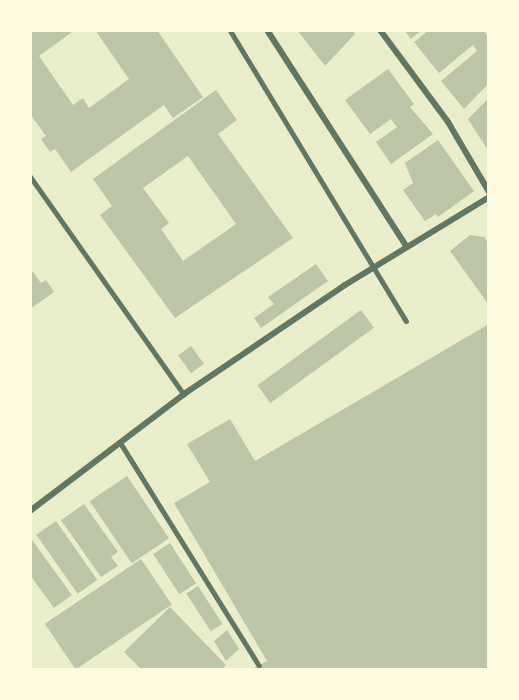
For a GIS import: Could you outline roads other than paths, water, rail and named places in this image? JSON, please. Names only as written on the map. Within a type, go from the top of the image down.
[{"type":"street","points":[[267,30],[406,247]]},
{"type":"street","points":[[380,30],[448,122],[489,192]]},
{"type":"street","points":[[30,511],[184,394],[345,285],[489,197]]},
{"type":"lane","points":[[230,30],[406,321]]},
{"type":"lane","points":[[30,176],[184,394]]},
{"type":"lane","points":[[120,442],[259,665]]}]
